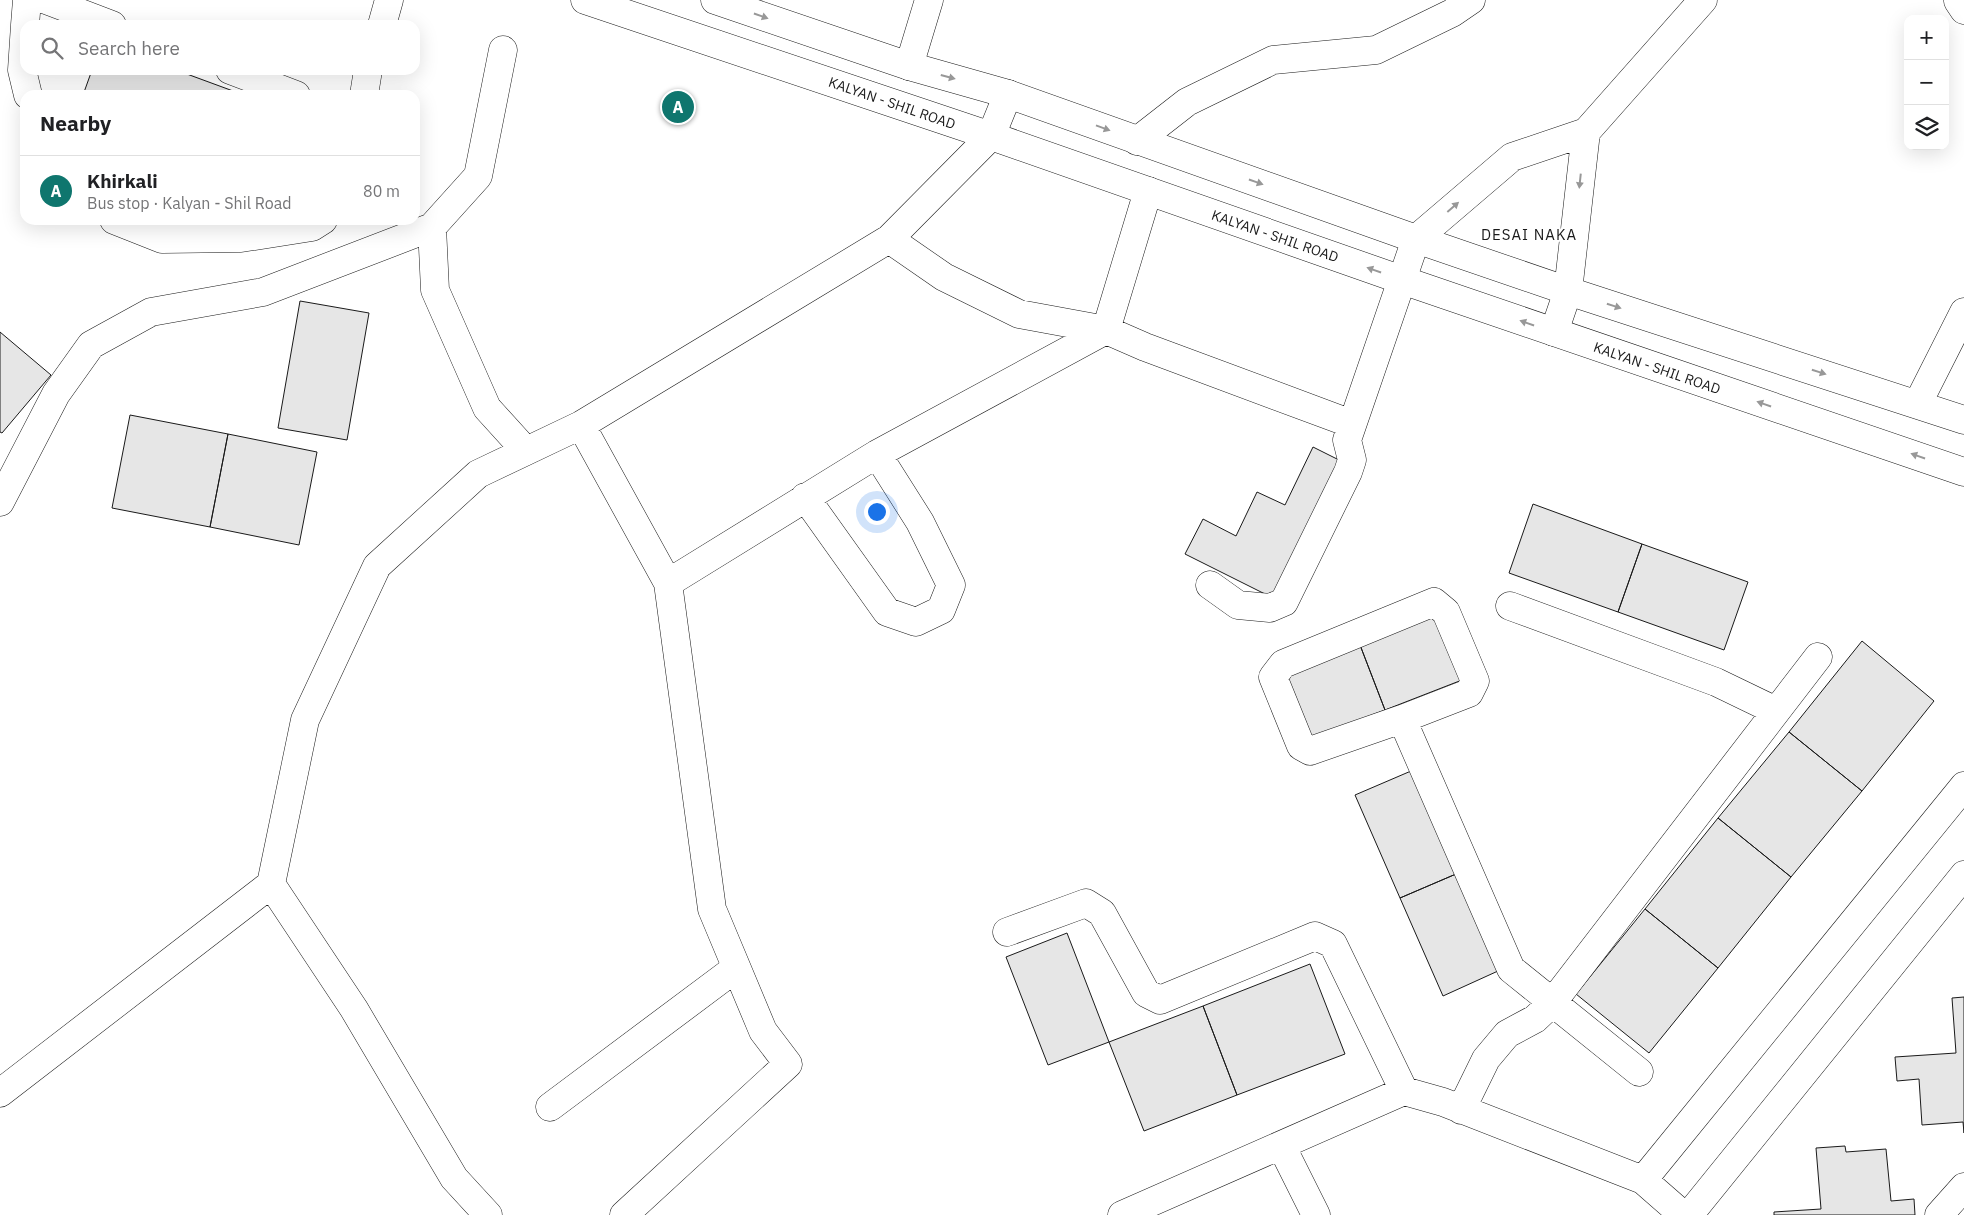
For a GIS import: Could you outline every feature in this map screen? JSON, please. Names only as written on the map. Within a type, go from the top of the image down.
[{"type":"street","points":[[25,20],[27,0]]},
{"type":"street","points":[[46,0],[99,20]]},
{"type":"street","points":[[383,20],[389,0]]},
{"type":"street","name":"KALYAN - SHIL ROAD","points":[[585,0],[991,136],[1402,280],[1964,472]]},
{"type":"street","points":[[715,0],[909,66],[1008,94],[1568,291],[1918,403],[1964,420]]},
{"type":"street","points":[[909,66],[929,0]]},
{"type":"street","points":[[1137,140],[1187,102],[1274,60],[1376,50],[1452,13],[1471,0]]},
{"type":"street","points":[[1210,585],[1238,605],[1270,608],[1284,602],[1348,472],[1352,460],[1347,440],[1416,239],[1512,157],[1586,132],[1703,0]]},
{"type":"street","points":[[1958,1],[1964,10]]},
{"type":"street","points":[[0,502],[56,394],[90,345],[151,312],[264,292],[432,227],[478,176],[503,50]]},
{"type":"street","points":[[23,75],[27,90]]},
{"type":"street","points":[[243,75],[283,90]]},
{"type":"street","points":[[365,90],[367,75]]},
{"type":"street","points":[[0,1093],[272,884],[305,720],[377,566],[478,474],[580,425],[889,239],[991,136],[1008,94]]},
{"type":"street","points":[[1554,332],[1568,291],[1586,132]]},
{"type":"street","points":[[668,583],[877,454],[1106,330],[1148,191]]},
{"type":"street","points":[[127,225],[162,239],[241,238],[315,225]]},
{"type":"street","points":[[432,227],[435,290],[487,408],[526,451]]},
{"type":"street","points":[[889,239],[944,277],[1019,314],[1106,330],[1145,348],[1352,424]]},
{"type":"street","points":[[1918,403],[1964,312]]},
{"type":"street","points":[[580,425],[668,583],[712,909],[762,1031],[788,1064],[624,1215]]},
{"type":"street","points":[[806,497],[887,612],[916,622],[940,610],[951,585],[920,522],[877,454]]},
{"type":"street","points":[[1434,602],[1446,612],[1475,681],[1469,693],[1402,719],[1310,751],[1300,746],[1273,677],[1283,664],[1434,602]]},
{"type":"street","points":[[1510,606],[1716,682],[1776,712]]},
{"type":"street","points":[[1461,1110],[1486,1059],[1507,1034],[1535,1019],[1552,1003],[1818,657]]},
{"type":"street","points":[[1402,719],[1511,969],[1639,1072]]},
{"type":"street","points":[[1643,1180],[1955,814],[1964,786]]},
{"type":"street","points":[[1689,1215],[1964,874]]},
{"type":"street","points":[[272,884],[354,1009],[454,1178],[488,1215]]},
{"type":"street","points":[[1007,932],[1086,904],[1102,912],[1146,993],[1160,1000],[1315,936],[1333,944],[1404,1091]]},
{"type":"street","points":[[550,1107],[736,968]]},
{"type":"street","points":[[1122,1215],[1404,1091],[1461,1110],[1643,1180],[1683,1215]]},
{"type":"street","points":[[1281,1145],[1316,1215]]},
{"type":"street","points":[[1939,1215],[1964,1187]]},
{"type":"building","points":[[90,75],[190,75],[230,90],[85,90]]},
{"type":"building","points":[[300,301],[369,313],[347,440],[278,428]]},
{"type":"building","points":[[0,332],[51,375],[2,433],[0,432]]},
{"type":"building","points":[[130,415],[228,434],[210,527],[112,508]]},
{"type":"building","points":[[228,434],[317,452],[299,545],[210,527]]},
{"type":"building","points":[[1313,447],[1345,463],[1277,600],[1185,554],[1203,519],[1236,536],[1257,492],[1285,505]]},
{"type":"building","points":[[1533,504],[1642,544],[1618,612],[1509,573]]},
{"type":"building","points":[[1642,544],[1748,582],[1724,650],[1618,612]]},
{"type":"building","points":[[1436,616],[1462,680],[1385,710],[1360,645]]},
{"type":"building","points":[[1862,641],[1934,701],[1862,791],[1789,732]]},
{"type":"building","points":[[1360,645],[1385,710],[1307,740],[1282,676]]},
{"type":"building","points":[[1789,732],[1862,791],[1791,877],[1718,818]]},
{"type":"building","points":[[1411,771],[1456,874],[1400,898],[1355,795]]},
{"type":"building","points":[[1718,818],[1791,877],[1718,968],[1645,909]]},
{"type":"building","points":[[1456,874],[1498,971],[1443,996],[1400,898]]},
{"type":"building","points":[[1645,909],[1718,968],[1649,1053],[1576,994]]},
{"type":"building","points":[[1067,933],[1109,1042],[1048,1065],[1006,957]]},
{"type":"building","points":[[1310,964],[1345,1054],[1237,1095],[1203,1006]]},
{"type":"building","points":[[1964,997],[1964,1133],[1963,1122],[1922,1125],[1919,1079],[1897,1081],[1895,1057],[1956,1053],[1952,998]]},
{"type":"building","points":[[1203,1006],[1237,1095],[1144,1131],[1109,1042]]},
{"type":"building","points":[[1845,1146],[1846,1152],[1886,1149],[1891,1201],[1914,1199],[1915,1215],[1774,1215],[1774,1212],[1821,1209],[1816,1148]]},
{"type":"place","name":"Khirkali","points":[[678,107]]},
{"type":"district","name":"DESAI NAKA","points":[[1529,235]]}]
